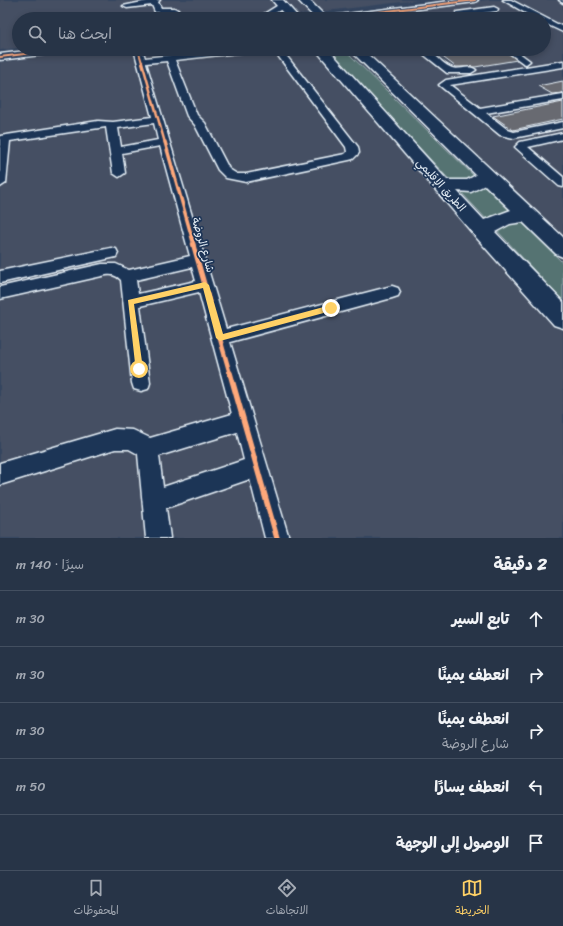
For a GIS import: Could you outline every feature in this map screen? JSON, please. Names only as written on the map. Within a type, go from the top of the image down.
[{"type":"highway","points":[[303,0],[316,12]]},
{"type":"highway","points":[[280,3],[288,12]]},
{"type":"highway","name":"الطريق الإقليمي","points":[[327,56],[441,186],[563,318]]},
{"type":"highway","points":[[362,56],[563,249]]},
{"type":"highway","points":[[441,186],[472,186],[488,176]]},
{"type":"highway","points":[[482,231],[502,218],[528,216]]},
{"type":"street","points":[[353,12],[429,0]]},
{"type":"street","points":[[382,12],[472,0],[485,10]]},
{"type":"street","points":[[506,0],[528,12]]},
{"type":"street","points":[[127,6],[156,2],[160,10],[174,10]]},
{"type":"street","points":[[269,12],[280,3]]},
{"type":"street","points":[[472,12],[494,9]]},
{"type":"street","points":[[551,24],[563,30]]},
{"type":"street","points":[[0,53],[12,51]]},
{"type":"street","points":[[0,57],[12,56]]},
{"type":"street","name":"شارع الروضة","points":[[139,56],[277,538]]},
{"type":"street","points":[[149,56],[170,58],[186,56]]},
{"type":"street","points":[[170,58],[192,116],[200,123],[224,170],[228,175],[236,178],[246,178],[349,157],[353,153],[352,148],[282,56]]},
{"type":"street","points":[[430,56],[452,72],[541,58]]},
{"type":"street","points":[[519,56],[526,60]]},
{"type":"street","points":[[563,64],[444,84],[501,132],[510,135],[563,125]]},
{"type":"street","points":[[477,112],[563,97]]},
{"type":"street","points":[[0,183],[3,139],[98,124],[111,126],[157,119]]},
{"type":"street","points":[[111,126],[119,173]]},
{"type":"street","points":[[563,136],[524,144],[521,147],[563,183]]},
{"type":"street","points":[[116,151],[164,142]]},
{"type":"street","points":[[0,277],[111,253]]},
{"type":"street","points":[[0,293],[102,270],[115,269],[126,276],[198,260]]},
{"type":"street","points":[[126,276],[131,302],[140,383]]},
{"type":"street","points":[[131,302],[205,285]]},
{"type":"street","points":[[220,338],[392,292]]},
{"type":"street","points":[[148,450],[244,420]]},
{"type":"street","points":[[0,474],[115,439],[131,439],[148,450]]},
{"type":"street","points":[[148,450],[158,538]]},
{"type":"street","points":[[154,501],[257,466]]},
{"type":"shaded area","points":[[0,0],[418,0],[318,12],[12,12],[12,49],[0,50]]},
{"type":"shaded area","points":[[487,0],[563,0],[563,538],[0,538],[0,62],[46,56],[551,56],[551,12],[392,12]]},
{"type":"green space","points":[[334,56],[351,56],[563,263],[563,301]]},
{"type":"building","points":[[441,56],[512,56],[517,60],[475,67],[456,67]]},
{"type":"building","points":[[563,81],[563,93],[552,94],[538,86]]},
{"type":"building","points":[[563,102],[563,119],[513,130],[493,116]]},
{"type":"cycle path","points":[[379,12],[475,0]]},
{"type":"cycle path","points":[[0,57],[12,56]]},
{"type":"cycle path","points":[[140,56],[277,538]]},
{"type":"route","points":[[139,369],[131,302],[205,285],[220,338],[331,308]]}]
